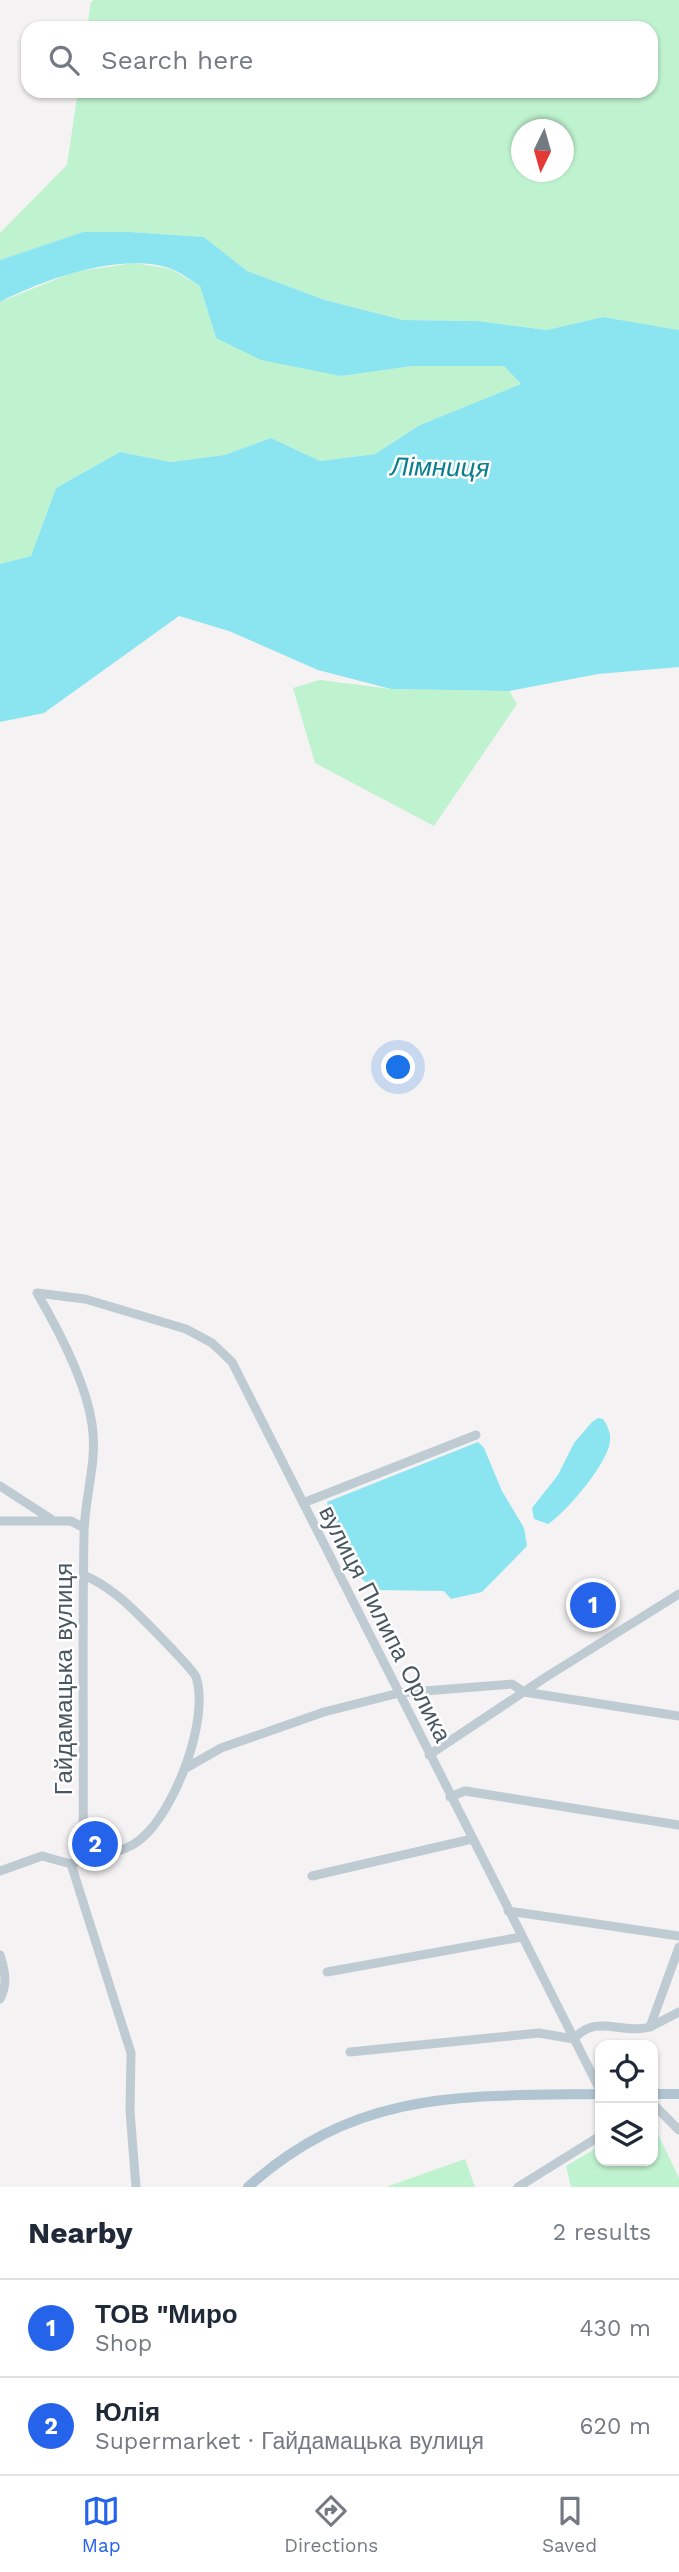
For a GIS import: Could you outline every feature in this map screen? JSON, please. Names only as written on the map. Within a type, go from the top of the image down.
[{"type":"main road","points":[[248,2187],[301,2146],[330,2130],[396,2106],[441,2098],[595,2092]]},
{"type":"main road","points":[[658,2094],[679,2094]]},
{"type":"street","name":"вулиця Пилипа Орлика","points":[[37,1293],[85,1299],[186,1329],[212,1343],[232,1362],[595,2082]]},
{"type":"street","name":"Гайдамацька вулиця","points":[[37,1293],[50,1314],[85,1395],[95,1449],[84,1528],[83,1859]]},
{"type":"street","points":[[303,1503],[476,1435]]},
{"type":"street","points":[[0,1486],[52,1520]]},
{"type":"street","points":[[0,1521],[71,1521],[84,1528]]},
{"type":"street","points":[[0,1871],[42,1856],[71,1864],[122,1850],[142,1839],[160,1815],[186,1768],[200,1695],[195,1674],[121,1597],[94,1579],[83,1576]]},
{"type":"street","points":[[429,1755],[679,1594]]},
{"type":"street","points":[[186,1768],[234,1743],[324,1712],[399,1693],[512,1684],[524,1692],[679,1716]]},
{"type":"street","points":[[450,1797],[465,1791],[679,1825]]},
{"type":"street","points":[[312,1875],[472,1839]]},
{"type":"street","points":[[71,1864],[131,2053],[130,2111],[135,2187]]},
{"type":"street","points":[[508,1911],[679,1936]]},
{"type":"street","points":[[327,1972],[522,1937]]},
{"type":"street","points":[[650,2026],[679,1947]]},
{"type":"street","points":[[0,1955],[5,1970],[5,1990],[0,1999]]},
{"type":"street","points":[[350,2053],[539,2033],[574,2039],[582,2029],[596,2025],[636,2031],[679,2012]]},
{"type":"street","points":[[658,2109],[679,2130]]},
{"type":"street","points":[[518,2187],[595,2139]]},
{"type":"green space","points":[[94,0],[679,0],[679,330],[603,317],[547,330],[477,321],[403,320],[325,300],[247,271],[204,237],[83,232],[0,260],[0,233],[67,165],[77,98],[658,98],[658,21],[88,21],[91,2]]},
{"type":"green space","points":[[134,263],[171,269],[200,286],[216,338],[341,376],[413,366],[504,366],[521,384],[420,425],[375,454],[320,461],[271,438],[224,455],[171,462],[120,452],[56,488],[31,556],[0,564],[0,302],[74,272]]},
{"type":"green space","points":[[320,680],[391,689],[509,691],[517,704],[434,826],[315,763],[293,688]]},
{"type":"green space","points":[[658,2134],[679,2178],[679,2187],[571,2187],[566,2166],[595,2149],[595,2166],[658,2166]]},
{"type":"green space","points":[[465,2159],[475,2187],[386,2187]]},
{"type":"water","name":"Лімниця","points":[[83,232],[204,237],[247,271],[325,300],[403,320],[477,321],[547,330],[603,317],[679,330],[679,667],[598,674],[509,691],[391,689],[318,670],[229,631],[179,616],[44,713],[0,722],[0,564],[31,556],[56,488],[120,452],[171,462],[224,455],[271,438],[320,461],[375,454],[420,425],[521,384],[504,366],[413,366],[341,376],[261,360],[216,338],[200,286],[172,269],[152,264],[108,265],[84,270],[0,302],[0,260]]},
{"type":"water","points":[[598,1418],[603,1419],[606,1424],[610,1440],[603,1461],[575,1499],[556,1518],[548,1524],[534,1519],[532,1508],[558,1475],[574,1443]]},
{"type":"water","points":[[478,1442],[484,1448],[502,1491],[524,1528],[527,1546],[482,1592],[451,1599],[444,1591],[375,1590],[361,1578],[357,1562],[339,1543],[327,1502]]},
{"type":"place","name":"ТОВ \"Миро","points":[[593,1605]]},
{"type":"place","name":"Юлія","points":[[95,1844]]}]
